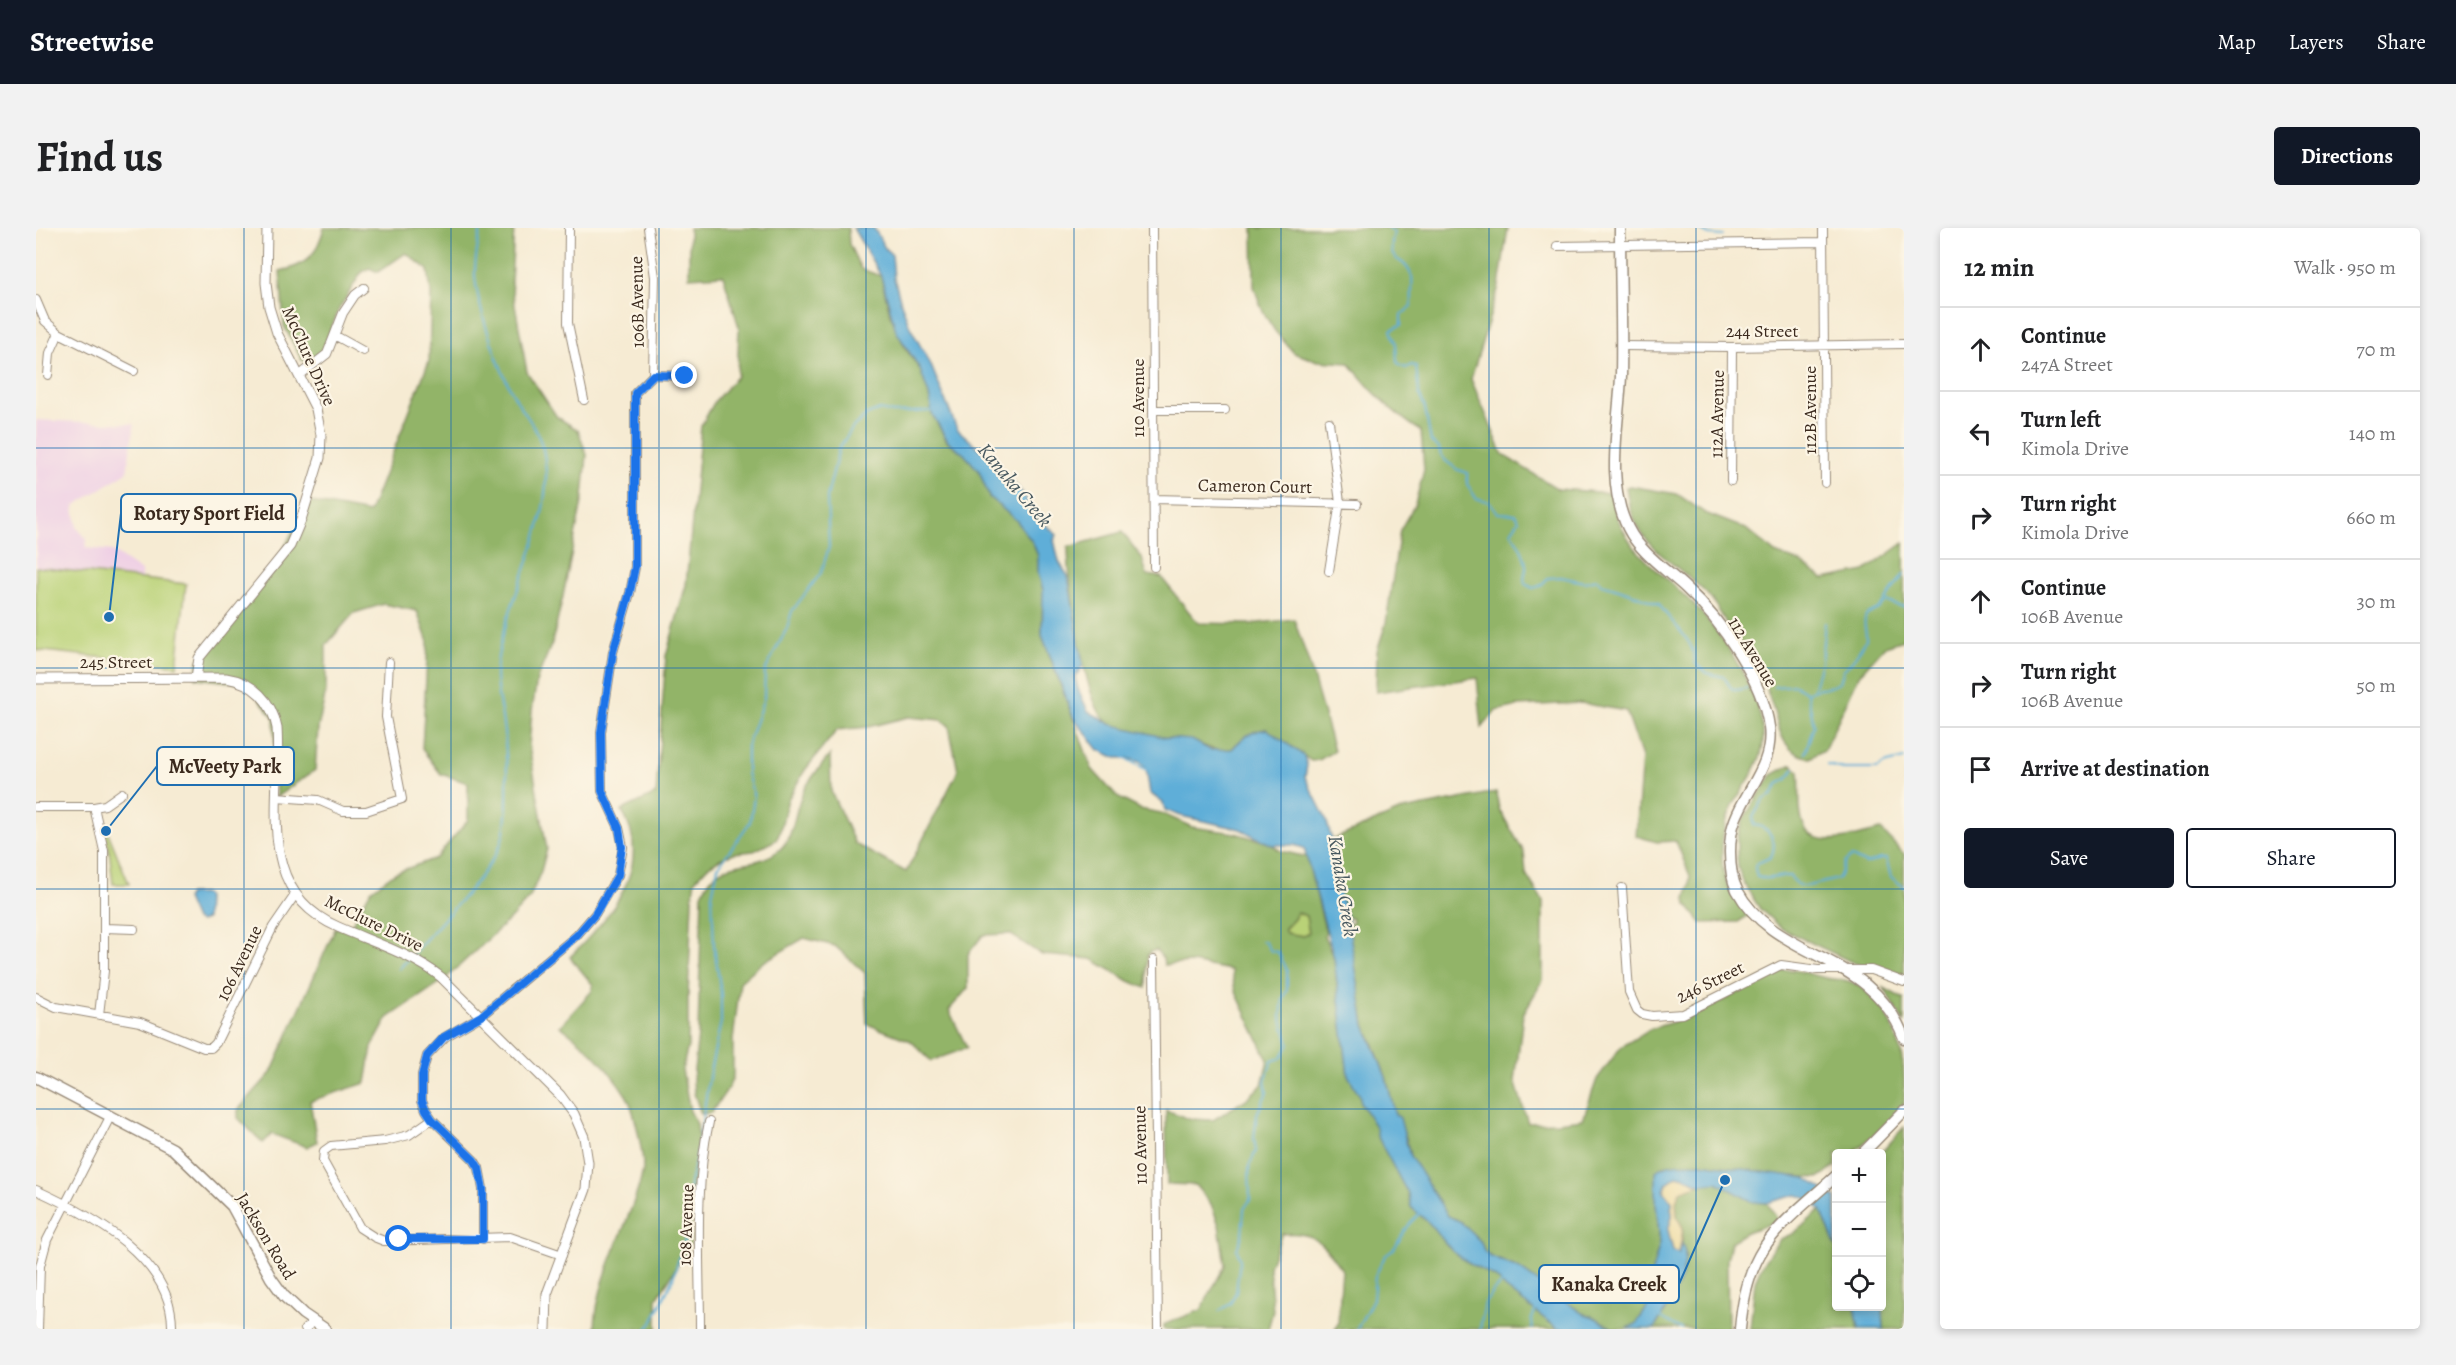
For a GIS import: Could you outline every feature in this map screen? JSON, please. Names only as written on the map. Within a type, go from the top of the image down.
[{"type":"main road","name":"112 Avenue","points":[[1620,228],[1621,346],[1618,499],[1624,519],[1642,549],[1700,602],[1727,638],[1757,688],[1769,726],[1770,744],[1767,757],[1733,824],[1730,864],[1733,880],[1744,900],[1764,924],[1780,935],[1847,970],[1876,992],[1897,1021],[1904,1038]]},
{"type":"main road","name":"Jackson Road","points":[[36,1077],[169,1146],[234,1209],[279,1290],[309,1325],[325,1329]]},
{"type":"main road","points":[[1867,1149],[1904,1111]]},
{"type":"main road","points":[[1740,1329],[1744,1292],[1754,1263],[1776,1231],[1832,1181]]},
{"type":"street","name":"McClure Drive","points":[[267,228],[266,283],[269,307],[279,337],[316,409],[321,440],[318,464],[294,539],[282,558],[200,658],[196,678],[239,680],[254,689],[266,701],[273,713],[276,728],[277,849],[284,872],[296,895],[313,912],[328,922],[432,970],[565,1100],[582,1132],[587,1152],[587,1183],[547,1294],[546,1329]]},
{"type":"street","points":[[569,228],[568,323],[584,400]]},
{"type":"street","name":"106B Avenue","points":[[648,228],[655,277],[653,375]]},
{"type":"street","name":"110 Avenue","points":[[1152,228],[1154,567]]},
{"type":"street","name":"112B Avenue","points":[[1823,228],[1825,483]]},
{"type":"street","points":[[1557,246],[1823,242]]},
{"type":"street","points":[[300,375],[323,359],[332,346],[349,304],[364,288]]},
{"type":"street","points":[[36,300],[45,321],[59,333],[134,371]]},
{"type":"street","points":[[48,375],[50,353],[59,333]]},
{"type":"street","points":[[336,336],[363,351]]},
{"type":"street","name":"244 Street","points":[[1621,346],[1904,344]]},
{"type":"street","name":"112A Avenue","points":[[1731,481],[1732,347]]},
{"type":"street","points":[[483,1239],[483,1189],[479,1168],[474,1160],[432,1119],[422,1100],[421,1087],[427,1056],[444,1037],[481,1016],[587,925],[608,893],[620,868],[621,835],[602,791],[601,743],[613,652],[635,567],[635,393],[653,375],[685,376]]},
{"type":"street","points":[[1153,410],[1225,411]]},
{"type":"street","points":[[1329,422],[1340,502],[1329,571]]},
{"type":"street","name":"Cameron Court","points":[[1154,499],[1357,504]]},
{"type":"street","points":[[276,797],[318,800],[343,811],[366,811],[402,799],[386,717],[390,662]]},
{"type":"street","name":"245 Street","points":[[36,679],[196,678]]},
{"type":"street","points":[[36,807],[94,807],[105,805],[122,793]]},
{"type":"street","points":[[36,997],[56,1007],[99,1015],[104,971],[104,850],[94,807]]},
{"type":"street","name":"246 Street","points":[[1622,888],[1629,992],[1637,1010],[1642,1014],[1652,1016],[1683,1014],[1781,965],[1818,970],[1847,970]]},
{"type":"street","name":"106 Avenue","points":[[99,1015],[134,1020],[204,1048],[214,1046],[273,927],[296,895]]},
{"type":"street","points":[[104,928],[134,929]]},
{"type":"street","name":"110 Avenue","points":[[1154,960],[1158,1329]]},
{"type":"street","points":[[1847,970],[1871,970],[1904,982]]},
{"type":"street","points":[[38,1329],[38,1266],[64,1204],[111,1115]]},
{"type":"street","points":[[432,1119],[409,1135],[385,1141],[331,1146],[324,1151],[323,1161],[360,1228],[384,1241],[517,1238],[562,1255]]},
{"type":"street","name":"108 Avenue","points":[[700,1329],[701,1202],[709,1122]]},
{"type":"street","points":[[36,1190],[119,1237],[152,1271],[171,1305],[172,1329]]},
{"type":"shaded area","points":[[36,420],[134,424],[127,472],[74,506],[77,528],[87,539],[86,548],[112,551],[141,571],[141,579],[36,567]]},
{"type":"green space","points":[[324,228],[514,228],[511,283],[527,372],[557,417],[578,430],[587,455],[583,497],[563,596],[552,643],[537,679],[532,711],[529,746],[547,849],[541,871],[530,897],[511,918],[444,980],[388,1018],[372,1047],[366,1083],[310,1101],[317,1142],[307,1147],[272,1134],[263,1143],[238,1118],[238,1110],[271,1073],[336,927],[348,931],[371,890],[395,873],[436,858],[468,820],[468,783],[441,774],[422,749],[428,642],[417,611],[384,604],[354,613],[326,645],[326,691],[318,728],[315,770],[276,797],[274,718],[247,684],[196,678],[198,661],[277,563],[307,501],[369,513],[429,361],[431,293],[428,270],[406,253],[378,272],[369,268],[361,273],[339,309],[323,350],[309,361],[302,360],[284,326],[280,271],[297,266],[310,257],[318,245]]},
{"type":"green space","points":[[689,228],[848,228],[849,244],[861,269],[881,276],[890,314],[905,348],[920,369],[929,395],[932,414],[947,441],[964,454],[979,471],[989,497],[1017,521],[1033,543],[1038,556],[1038,572],[1043,590],[1042,635],[1092,769],[1117,797],[1140,809],[1161,813],[1192,827],[1235,833],[1269,843],[1281,851],[1307,857],[1326,933],[1324,936],[1334,958],[1348,1075],[1360,1096],[1360,1102],[1377,1128],[1377,1135],[1408,1194],[1411,1207],[1430,1224],[1452,1251],[1468,1263],[1496,1278],[1505,1288],[1558,1329],[1335,1329],[1338,1323],[1342,1270],[1318,1241],[1303,1234],[1294,1233],[1282,1234],[1269,1266],[1273,1311],[1268,1329],[1163,1329],[1163,1325],[1201,1310],[1225,1265],[1219,1225],[1211,1204],[1195,1185],[1167,1184],[1166,1110],[1189,1119],[1213,1120],[1245,1100],[1262,1085],[1268,1060],[1235,990],[1231,970],[1191,963],[1164,965],[1163,958],[1156,950],[1147,956],[1146,988],[1129,981],[1092,959],[1042,955],[1010,934],[983,935],[968,954],[968,988],[949,1010],[967,1048],[931,1061],[911,1041],[867,1024],[865,973],[835,946],[804,938],[763,962],[740,982],[733,1040],[733,1076],[729,1087],[711,1113],[701,1114],[694,1093],[693,1079],[698,1034],[702,894],[709,881],[717,873],[726,868],[768,857],[784,845],[791,831],[803,792],[830,755],[831,791],[855,844],[906,872],[958,771],[949,726],[942,720],[908,717],[868,727],[837,730],[805,770],[788,799],[776,840],[754,851],[734,853],[720,859],[707,867],[695,880],[692,899],[688,1046],[682,1070],[690,1111],[697,1124],[698,1135],[690,1246],[657,1298],[657,1329],[595,1329],[600,1292],[638,1189],[643,1160],[635,1119],[626,1095],[596,1058],[560,1026],[592,991],[593,985],[570,957],[607,916],[626,885],[631,868],[633,850],[631,832],[622,810],[656,794],[666,656],[686,585],[701,426],[715,401],[737,376],[739,327],[723,275],[689,277]],"holes":[[[1297,912],[1306,916],[1309,933],[1303,936],[1286,933],[1284,929],[1294,919]]]},
{"type":"green space","points":[[1253,228],[1508,228],[1499,286],[1471,379],[1503,455],[1558,489],[1611,493],[1623,530],[1632,544],[1706,618],[1741,670],[1759,712],[1763,730],[1763,746],[1754,772],[1726,822],[1722,859],[1728,885],[1749,915],[1738,922],[1701,923],[1687,905],[1690,876],[1676,841],[1657,842],[1636,836],[1642,757],[1626,711],[1581,703],[1518,706],[1496,711],[1482,728],[1477,678],[1376,692],[1377,651],[1386,623],[1400,530],[1415,504],[1424,470],[1421,431],[1382,400],[1349,363],[1318,361],[1294,353],[1275,331],[1263,312],[1254,287]]},
{"type":"green space","points":[[1626,487],[1677,494],[1705,513],[1746,529],[1775,553],[1799,562],[1824,579],[1865,571],[1904,543],[1904,640],[1885,646],[1860,674],[1824,750],[1810,758],[1791,749],[1785,742],[1756,664],[1709,596],[1644,537],[1630,507]]},
{"type":"green space","points":[[1122,532],[1142,558],[1147,575],[1161,577],[1198,623],[1250,624],[1294,619],[1334,751],[1319,760],[1311,761],[1267,729],[1248,735],[1232,749],[1216,750],[1191,741],[1131,732],[1111,725],[1105,720],[1097,708],[1090,688],[1078,638],[1068,547]]},
{"type":"green space","points":[[36,567],[186,584],[177,666],[36,650]]},
{"type":"green space","points":[[1792,764],[1799,771],[1802,820],[1810,834],[1828,840],[1881,830],[1904,854],[1904,976],[1854,963],[1782,929],[1760,909],[1744,884],[1738,868],[1737,855],[1737,839],[1743,819],[1772,775]]},
{"type":"green space","points":[[1496,792],[1499,809],[1524,852],[1526,874],[1543,901],[1543,980],[1523,1014],[1515,1081],[1528,1123],[1583,1119],[1597,1079],[1621,1047],[1650,1029],[1686,1018],[1782,970],[1804,972],[1856,984],[1878,1002],[1893,1027],[1898,1041],[1903,1069],[1904,1101],[1901,1108],[1889,1122],[1857,1149],[1832,1149],[1832,1169],[1818,1178],[1777,1175],[1701,1163],[1662,1166],[1656,1203],[1660,1243],[1646,1293],[1647,1308],[1636,1324],[1626,1329],[1614,1329],[1582,1313],[1518,1268],[1489,1256],[1484,1251],[1481,1242],[1461,1222],[1448,1216],[1410,1156],[1406,1137],[1395,1115],[1386,1077],[1365,1025],[1348,926],[1353,921],[1344,913],[1334,872],[1335,858],[1332,840],[1399,811]]},
{"type":"green space","points":[[100,813],[129,884],[113,884],[109,849]]},
{"type":"green space","points":[[1297,912],[1306,916],[1309,933],[1303,936],[1286,933],[1284,930]]},
{"type":"green space","points":[[1884,988],[1904,999],[1904,1023]]},
{"type":"green space","points":[[1904,1127],[1904,1329],[1884,1329],[1883,1311],[1886,1311],[1884,1149]]},
{"type":"green space","points":[[1717,1182],[1753,1201],[1767,1203],[1779,1221],[1746,1232],[1731,1242],[1727,1260],[1728,1329],[1654,1329],[1671,1301],[1686,1256],[1682,1243],[1683,1228],[1677,1217],[1676,1201],[1679,1191],[1697,1184]]},
{"type":"green space","points":[[1821,1210],[1832,1237],[1832,1311],[1856,1311],[1859,1329],[1750,1329],[1755,1281],[1763,1263],[1780,1239],[1794,1233]]},
{"type":"sand","points":[[1677,1176],[1700,1184],[1680,1191],[1676,1201],[1677,1217],[1683,1228],[1679,1253],[1673,1251],[1668,1230],[1672,1217],[1672,1202],[1664,1191],[1667,1183]]},
{"type":"water","points":[[853,228],[874,228],[885,248],[892,255],[894,278],[901,303],[910,327],[930,363],[957,429],[996,463],[1025,496],[1031,512],[1057,535],[1054,540],[1059,562],[1068,576],[1083,665],[1075,677],[1088,711],[1110,724],[1167,738],[1192,740],[1210,750],[1232,749],[1248,735],[1267,729],[1304,756],[1307,765],[1305,777],[1326,819],[1334,847],[1334,872],[1348,922],[1365,1025],[1386,1077],[1395,1114],[1400,1118],[1410,1156],[1448,1216],[1461,1222],[1481,1242],[1484,1251],[1489,1256],[1518,1268],[1582,1313],[1614,1329],[1558,1329],[1505,1288],[1496,1278],[1468,1263],[1452,1251],[1430,1224],[1411,1207],[1408,1194],[1348,1075],[1334,958],[1304,848],[1294,845],[1272,845],[1240,829],[1181,816],[1165,810],[1163,803],[1150,793],[1146,768],[1140,762],[1127,758],[1116,758],[1099,750],[1073,717],[1042,635],[1043,590],[1038,572],[1038,556],[1033,543],[1017,521],[989,497],[979,471],[948,441],[932,414],[929,395],[920,369],[896,331],[881,276]]},
{"type":"water","points":[[189,894],[204,894],[207,897],[206,919],[200,922],[195,920],[186,899]]},
{"type":"water","points":[[1701,1163],[1806,1178],[1832,1195],[1832,1237],[1821,1210],[1804,1197],[1796,1195],[1767,1203],[1753,1202],[1717,1182],[1700,1184],[1677,1176],[1667,1183],[1664,1191],[1672,1202],[1672,1217],[1668,1230],[1673,1251],[1679,1253],[1682,1243],[1685,1252],[1682,1275],[1672,1299],[1654,1329],[1626,1329],[1636,1324],[1647,1308],[1646,1293],[1660,1243],[1656,1171],[1672,1164]]},
{"type":"water","points":[[1856,1311],[1883,1311],[1884,1329],[1859,1329]]},
{"type":"waterway","points":[[411,956],[474,885],[501,843],[506,815],[507,763],[496,670],[503,637],[530,556],[544,502],[546,475],[541,442],[503,374],[477,291],[476,252],[481,228]]},
{"type":"waterway","points":[[1388,228],[1394,232],[1393,256],[1404,264],[1412,277],[1412,306],[1401,315],[1401,325],[1391,330],[1396,344],[1397,362],[1400,366],[1407,368],[1411,365],[1416,366],[1419,394],[1425,408],[1431,442],[1439,448],[1441,455],[1458,470],[1467,473],[1467,484],[1476,498],[1490,502],[1498,513],[1515,514],[1519,520],[1511,532],[1525,560],[1525,584],[1533,588],[1540,586],[1548,578],[1561,577],[1584,582],[1597,579],[1601,584],[1659,604],[1687,639],[1694,654],[1695,663],[1706,673],[1724,677],[1731,688],[1737,690],[1747,688]]},
{"type":"waterway","points":[[1696,228],[1709,235],[1723,236]]},
{"type":"waterway","points":[[647,1329],[673,1278],[687,1233],[690,1183],[721,1022],[721,993],[714,946],[712,895],[718,867],[750,822],[754,797],[747,773],[747,746],[764,698],[765,671],[787,628],[792,611],[821,573],[829,547],[827,497],[839,448],[854,426],[867,415],[880,410],[893,413],[933,411]]},
{"type":"waterway","points":[[1807,693],[1840,682],[1844,669],[1866,639],[1864,622],[1866,615],[1878,609],[1904,574]]},
{"type":"waterway","points":[[1887,602],[1904,607]]},
{"type":"waterway","points":[[1814,687],[1821,662],[1825,623]]},
{"type":"waterway","points":[[1774,687],[1795,685],[1807,693],[1814,725],[1805,753]]},
{"type":"waterway","name":"Kanaka Creek","points":[[1123,757],[1147,770]]},
{"type":"waterway","points":[[1827,765],[1844,769],[1877,769],[1884,764],[1904,759]]},
{"type":"waterway","points":[[1795,768],[1786,780],[1778,784],[1772,795],[1763,800],[1753,817],[1754,825],[1765,829],[1772,836],[1774,846],[1771,857],[1756,864],[1757,877],[1790,876],[1798,885],[1808,886],[1838,879],[1844,864],[1852,857],[1866,864],[1886,859],[1891,877],[1904,887]]},
{"type":"waterway","points":[[1219,1311],[1230,1304],[1236,1292],[1240,1260],[1237,1249],[1242,1236],[1244,1209],[1250,1200],[1249,1166],[1256,1151],[1254,1138],[1257,1114],[1267,1092],[1265,1081],[1272,1061],[1281,1058],[1289,1044],[1281,1016],[1283,999],[1287,990],[1287,970],[1278,952],[1271,951],[1265,942],[1261,941]]},
{"type":"waterway","points":[[399,969],[407,960]]},
{"type":"waterway","points":[[1357,1329],[1373,1299],[1375,1276],[1385,1256],[1393,1250],[1410,1223],[1419,1214]]},
{"type":"waterway","points":[[1480,1329],[1485,1303],[1494,1290],[1503,1283]]},
{"type":"waterway","points":[[1532,1329],[1531,1321],[1536,1309]]},
{"type":"waterway","points":[[1660,1317],[1681,1329]]},
{"type":"place","name":"Rotary Sport Field","points":[[109,617]]},
{"type":"place","name":"McVeety Park","points":[[106,831]]},
{"type":"place","name":"Kanaka Creek","points":[[1725,1180]]},
{"type":"route","points":[[399,1239],[483,1239],[483,1189],[479,1168],[474,1160],[432,1119],[422,1100],[422,1075],[427,1056],[444,1037],[481,1016],[577,935],[595,914],[618,875],[622,860],[622,847],[619,828],[602,791],[601,732],[613,652],[635,567],[635,393],[653,375],[685,376]]}]
